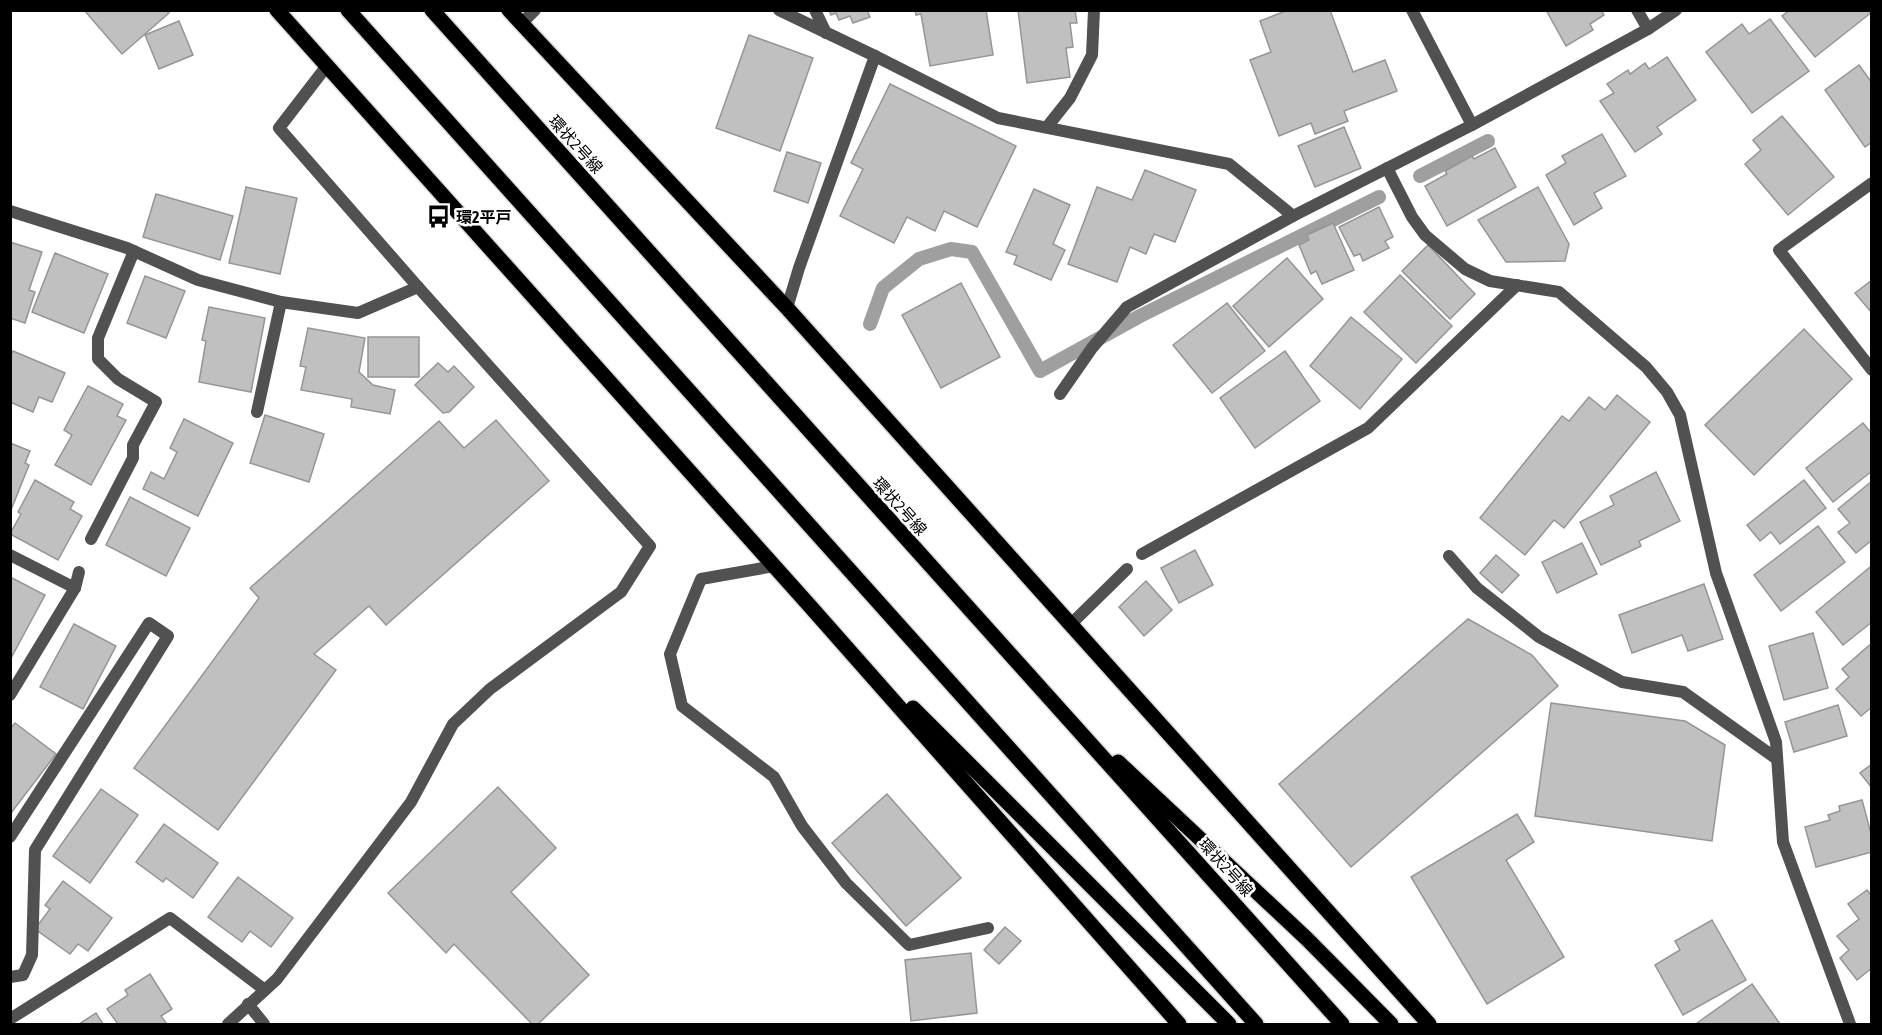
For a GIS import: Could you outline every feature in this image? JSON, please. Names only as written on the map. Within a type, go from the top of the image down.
[{"type":"main road","points":[[277,10],[809,605],[1179,1024]]},
{"type":"main road","points":[[348,10],[1256,1024]]},
{"type":"main road","name":"環状2号線","points":[[432,10],[1342,1024]]},
{"type":"main road","points":[[509,10],[787,308],[1430,1024]]},
{"type":"main road","points":[[809,605],[1228,1024]]},
{"type":"main road","points":[[1040,688],[1307,939],[1390,1024]]},
{"type":"street","points":[[521,24],[535,10]]},
{"type":"street","points":[[779,10],[998,118],[1229,164],[1293,216]]},
{"type":"street","points":[[815,10],[826,33]]},
{"type":"street","points":[[1047,127],[1070,98],[1092,55],[1094,10]]},
{"type":"street","points":[[1412,10],[1472,125]]},
{"type":"street","points":[[1637,10],[1648,29]]},
{"type":"street","points":[[1060,394],[1092,348],[1127,307],[1293,216],[1472,125],[1648,29],[1676,10]]},
{"type":"street","points":[[787,308],[799,268],[875,56]]},
{"type":"street","points":[[228,1024],[277,979],[411,802],[453,724],[490,689],[621,592],[650,546],[279,128],[326,67]]},
{"type":"street","points":[[1387,168],[1412,217],[1425,235],[1465,269],[1490,281],[1559,292],[1646,367],[1676,407],[1680,415],[1716,573],[1776,742],[1783,842],[1850,1024]]},
{"type":"street","points":[[1872,183],[1779,250],[1872,370]]},
{"type":"street","points":[[10,211],[134,251],[198,280],[280,302],[358,313],[418,287]]},
{"type":"street","points":[[91,539],[133,458],[133,445],[156,402],[118,380],[98,359],[98,338],[134,251]]},
{"type":"street","points":[[1142,554],[1368,428],[1517,285]]},
{"type":"street","points":[[257,412],[280,302]]},
{"type":"street","points":[[10,555],[75,588]]},
{"type":"street","points":[[1449,556],[1478,588],[1539,637],[1622,682],[1683,692],[1777,759]]},
{"type":"street","points":[[774,566],[701,579],[670,654],[682,706],[774,777],[802,826],[846,883],[909,945],[988,928]]},
{"type":"street","points":[[1070,625],[1127,569]]},
{"type":"street","points":[[12,690],[75,588],[79,572]]},
{"type":"street","points":[[10,837],[149,622],[168,636],[35,850],[32,955],[23,975],[10,977]]},
{"type":"street","points":[[10,1019],[170,918],[265,990]]},
{"type":"street","points":[[248,1004],[264,1024]]},
{"type":"building","points":[[84,10],[166,10],[169,13],[122,54]]},
{"type":"building","points":[[829,10],[867,10],[870,17],[853,23],[850,16],[839,20],[836,13],[831,15]]},
{"type":"building","points":[[915,10],[986,10],[993,55],[930,66],[921,14],[916,15]]},
{"type":"building","points":[[1018,10],[1075,10],[1077,23],[1070,23],[1073,47],[1066,48],[1070,77],[1027,83]]},
{"type":"building","points":[[1288,10],[1330,10],[1353,72],[1385,60],[1397,91],[1344,111],[1348,121],[1315,134],[1311,123],[1279,136],[1250,60],[1271,52],[1260,21]]},
{"type":"building","points":[[1546,10],[1601,10],[1604,15],[1590,24],[1593,30],[1566,46]]},
{"type":"building","points":[[1790,10],[1872,10],[1872,12],[1815,57],[1782,16]]},
{"type":"building","points":[[1770,19],[1809,71],[1752,113],[1706,52],[1742,24],[1749,34]]},
{"type":"building","points":[[179,21],[193,55],[159,69],[145,35]]},
{"type":"building","points":[[749,35],[813,58],[780,151],[716,128]]},
{"type":"building","points":[[1667,57],[1696,100],[1657,127],[1662,134],[1635,152],[1600,101],[1614,93],[1607,84],[1628,70],[1630,74],[1645,63],[1649,69]]},
{"type":"building","points":[[1859,65],[1872,83],[1872,142],[1865,147],[1825,90]]},
{"type":"building","points":[[890,84],[1016,146],[977,227],[944,211],[935,231],[907,217],[894,243],[840,216],[863,169],[851,163]]},
{"type":"building","points":[[1782,116],[1834,177],[1788,215],[1745,164],[1761,150],[1753,140]]},
{"type":"building","points":[[1344,127],[1361,168],[1315,187],[1298,146]]},
{"type":"building","points":[[1602,134],[1626,176],[1594,193],[1602,208],[1574,225],[1546,175],[1566,163],[1562,156]]},
{"type":"building","points":[[1495,148],[1516,187],[1447,226],[1425,186],[1447,174],[1445,171],[1472,156],[1474,159]]},
{"type":"building","points":[[787,152],[821,163],[808,203],[774,191]]},
{"type":"building","points":[[1145,170],[1196,190],[1175,242],[1154,234],[1146,254],[1130,247],[1117,282],[1068,264],[1097,187],[1132,200]]},
{"type":"building","points":[[246,187],[297,198],[280,274],[229,263]]},
{"type":"building","points":[[1538,187],[1569,244],[1565,261],[1506,262],[1478,220]]},
{"type":"building","points":[[1034,189],[1070,205],[1053,244],[1065,250],[1051,280],[1014,264],[1017,256],[1006,252]]},
{"type":"building","points":[[156,194],[233,216],[220,260],[143,237]]},
{"type":"building","points":[[1379,207],[1393,237],[1385,241],[1389,248],[1363,261],[1360,254],[1354,256],[1339,227]]},
{"type":"building","points":[[1333,223],[1354,270],[1322,284],[1316,271],[1311,274],[1299,245],[1309,240],[1307,235]]},
{"type":"building","points":[[10,242],[42,252],[29,290],[35,292],[25,323],[10,318]]},
{"type":"building","points":[[1428,245],[1475,294],[1450,319],[1402,271]]},
{"type":"building","points":[[55,253],[108,274],[84,333],[32,312]]},
{"type":"building","points":[[1287,258],[1323,299],[1269,347],[1233,306]]},
{"type":"building","points":[[1400,275],[1452,326],[1416,363],[1364,312]]},
{"type":"building","points":[[145,276],[185,291],[166,338],[127,323]]},
{"type":"building","points":[[1872,280],[1872,313],[1855,293]]},
{"type":"building","points":[[961,283],[1000,357],[941,388],[902,315]]},
{"type":"building","points":[[1227,303],[1265,351],[1212,393],[1173,345]]},
{"type":"building","points":[[209,307],[265,318],[251,392],[199,382],[206,341],[202,340]]},
{"type":"building","points":[[1351,317],[1402,359],[1360,409],[1310,366]]},
{"type":"building","points":[[308,328],[365,338],[359,372],[373,385],[395,390],[390,414],[351,407],[352,399],[301,390],[306,367],[300,366]]},
{"type":"building","points":[[1804,329],[1852,379],[1754,475],[1705,425]]},
{"type":"building","points":[[368,337],[419,337],[419,377],[368,377]]},
{"type":"building","points":[[13,351],[65,373],[52,402],[39,397],[33,412],[10,402],[10,357]]},
{"type":"building","points":[[1285,351],[1320,401],[1255,448],[1220,398]]},
{"type":"building","points":[[438,363],[448,372],[454,366],[474,387],[449,412],[443,413],[415,385]]},
{"type":"building","points":[[88,386],[123,404],[117,416],[126,420],[91,485],[55,465],[72,435],[64,430]]},
{"type":"building","points":[[1617,395],[1650,422],[1564,528],[1554,520],[1525,555],[1480,518],[1562,416],[1569,421],[1589,397],[1605,410]]},
{"type":"building","points":[[265,415],[324,434],[309,482],[250,463]]},
{"type":"building","points":[[184,419],[233,443],[198,516],[143,489],[151,472],[164,479],[177,452],[170,448]]},
{"type":"building","points":[[496,420],[549,481],[386,625],[369,606],[314,654],[336,670],[218,830],[134,768],[259,598],[250,588],[439,421],[464,448]]},
{"type":"building","points":[[1863,423],[1872,434],[1872,471],[1833,502],[1806,468]]},
{"type":"building","points":[[10,443],[30,451],[25,463],[29,465],[11,510]]},
{"type":"building","points":[[1656,472],[1680,521],[1639,541],[1641,546],[1601,565],[1580,522],[1614,505],[1610,496]]},
{"type":"building","points":[[35,480],[74,502],[70,509],[82,516],[58,560],[10,534],[21,514],[18,512]]},
{"type":"building","points":[[1804,480],[1826,508],[1780,544],[1771,532],[1760,541],[1747,525]]},
{"type":"building","points":[[1872,481],[1872,540],[1856,553],[1838,532],[1850,523],[1838,509]]},
{"type":"building","points":[[130,497],[190,528],[166,576],[106,545]]},
{"type":"building","points":[[1818,526],[1845,562],[1781,611],[1754,575]]},
{"type":"building","points":[[1582,543],[1597,574],[1557,593],[1542,562]]},
{"type":"building","points":[[1195,550],[1213,585],[1179,603],[1161,568]]},
{"type":"building","points":[[1496,555],[1519,575],[1502,593],[1480,573]]},
{"type":"building","points":[[1870,567],[1872,570],[1872,622],[1843,645],[1816,612]]},
{"type":"building","points":[[10,577],[45,595],[10,660]]},
{"type":"building","points":[[1146,581],[1172,610],[1144,636],[1119,607]]},
{"type":"building","points":[[1704,584],[1723,639],[1688,651],[1682,635],[1632,653],[1619,615]]},
{"type":"building","points":[[1468,619],[1532,655],[1558,686],[1351,867],[1279,784]]},
{"type":"building","points":[[74,624],[116,646],[83,709],[40,687]]},
{"type":"building","points":[[1813,633],[1828,688],[1784,700],[1769,646]]},
{"type":"building","points":[[1872,643],[1872,707],[1861,716],[1836,689],[1849,677],[1842,669]]},
{"type":"building","points":[[1551,703],[1685,721],[1725,745],[1712,841],[1535,816]]},
{"type":"building","points":[[1838,705],[1847,736],[1794,752],[1785,722]]},
{"type":"building","points":[[15,723],[56,754],[11,813],[10,729]]},
{"type":"building","points":[[1872,764],[1872,788],[1860,773]]},
{"type":"building","points":[[498,787],[556,848],[511,892],[589,975],[538,1024],[532,1024],[454,944],[446,953],[388,893]]},
{"type":"building","points":[[101,789],[138,815],[90,883],[53,856]]},
{"type":"building","points":[[887,794],[961,878],[906,926],[832,843]]},
{"type":"building","points":[[1862,800],[1872,837],[1872,852],[1816,867],[1805,827],[1830,820],[1828,815],[1840,811],[1839,806]]},
{"type":"building","points":[[1517,814],[1534,842],[1506,860],[1564,957],[1487,1004],[1411,877]]},
{"type":"building","points":[[164,824],[218,863],[193,898],[166,878],[163,882],[136,862]]},
{"type":"building","points":[[238,877],[293,918],[271,947],[250,931],[242,942],[208,917]]},
{"type":"building","points":[[63,881],[112,918],[88,951],[78,944],[70,954],[35,929],[50,909],[45,905]]},
{"type":"building","points":[[1867,890],[1872,896],[1872,968],[1857,980],[1840,958],[1849,950],[1837,936],[1859,919],[1848,904]]},
{"type":"building","points":[[1712,920],[1746,980],[1683,1015],[1655,965],[1680,950],[1675,941]]},
{"type":"building","points":[[1005,927],[1021,941],[999,964],[984,950]]},
{"type":"building","points":[[971,953],[977,1013],[911,1021],[905,960]]},
{"type":"building","points":[[150,974],[172,1009],[161,1016],[167,1024],[118,1024],[107,1009],[128,995],[125,990]]},
{"type":"building","points":[[1752,984],[1780,1024],[1697,1023]]},
{"type":"building","points":[[96,1013],[103,1024],[79,1024]]},
{"type":"waterway","points":[[1420,176],[1488,141]]},
{"type":"waterway","points":[[870,324],[883,288],[919,259],[951,249],[972,252],[1040,371],[1140,316],[1379,197]]},
{"type":"place","name":"環2平戸","points":[[438,217]]}]
